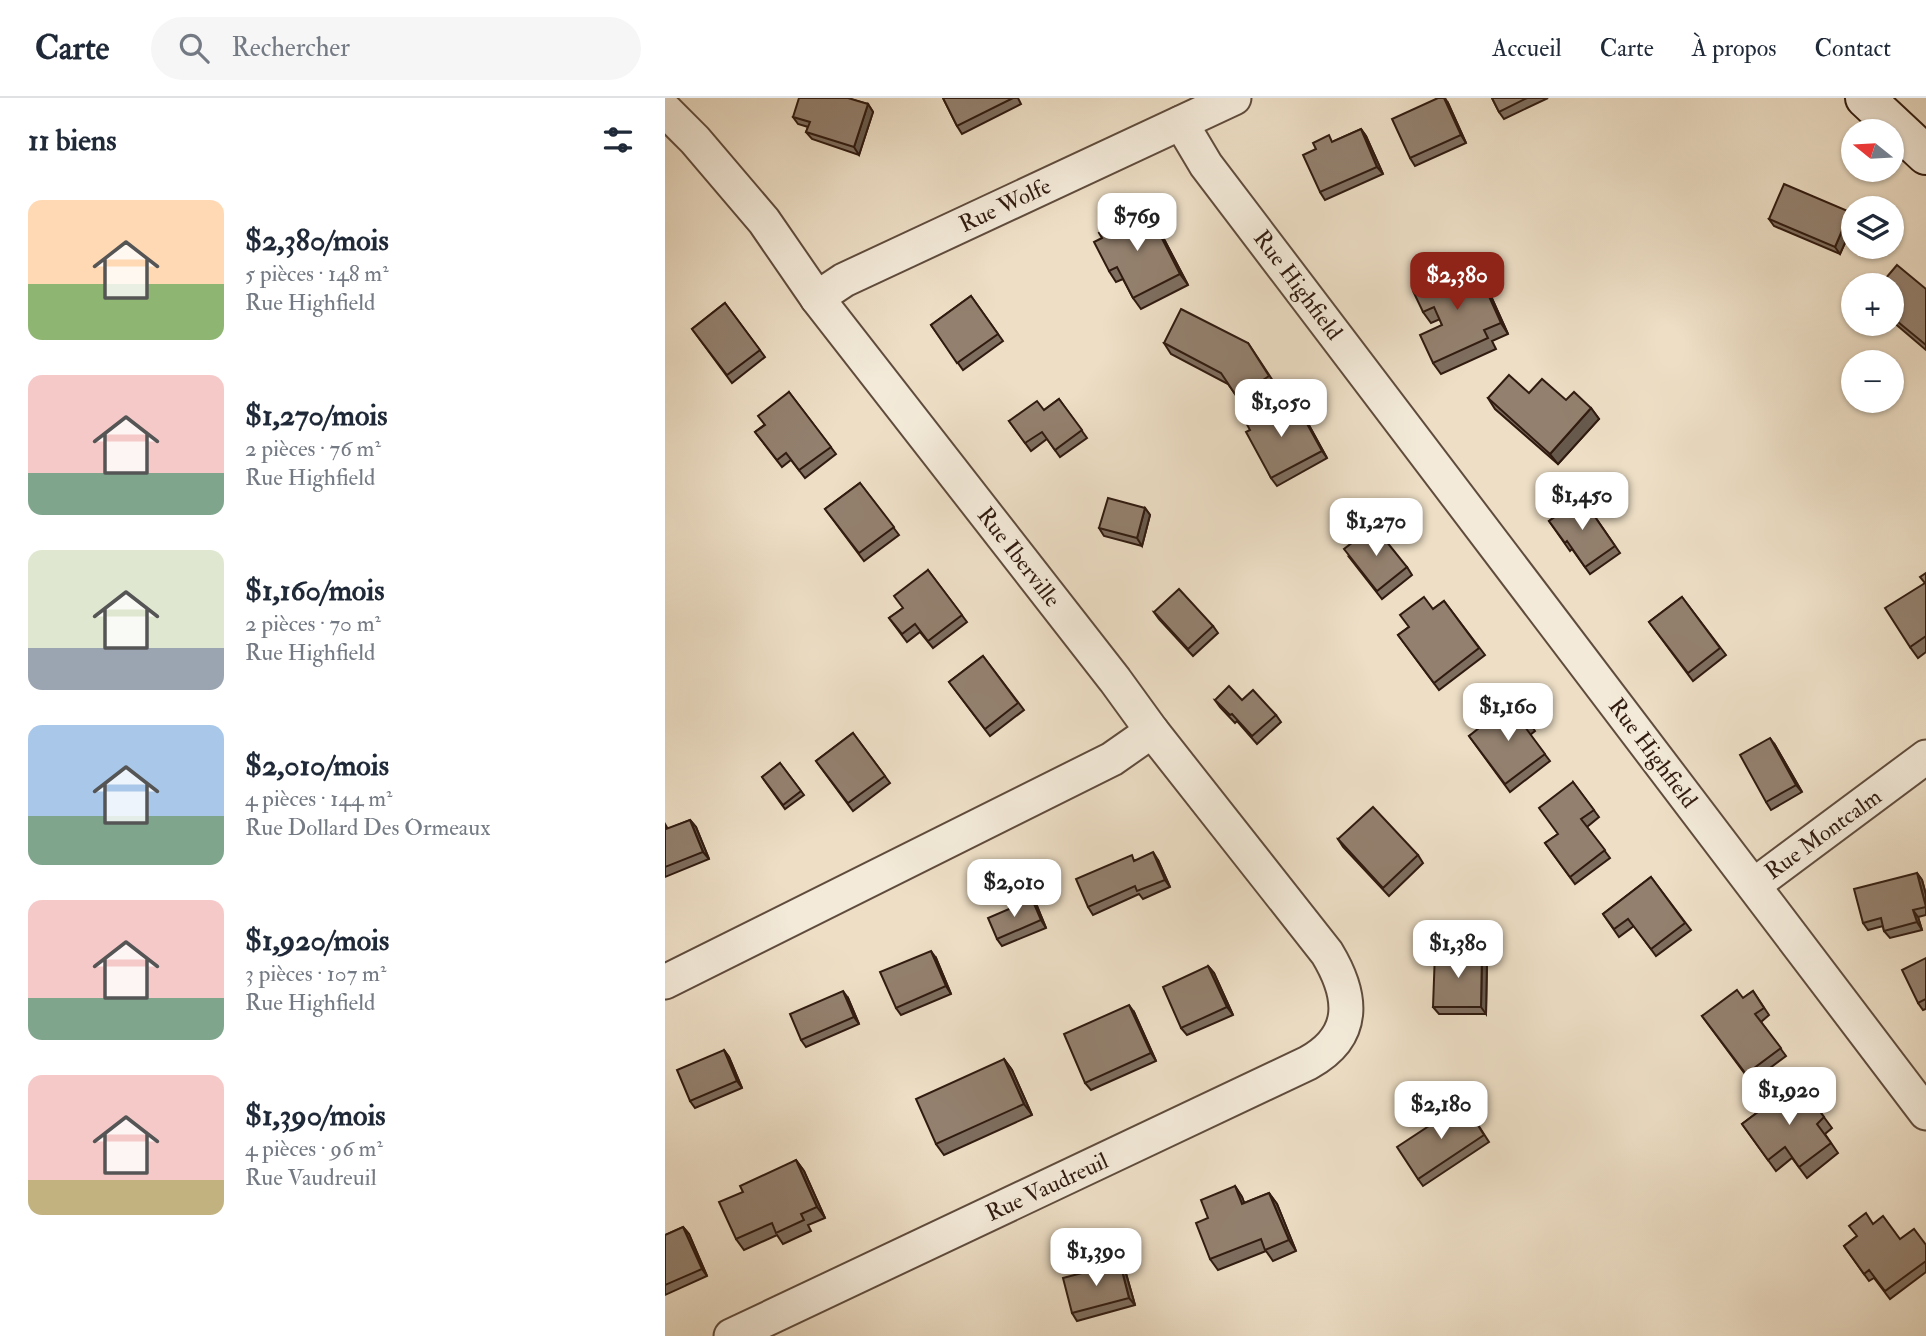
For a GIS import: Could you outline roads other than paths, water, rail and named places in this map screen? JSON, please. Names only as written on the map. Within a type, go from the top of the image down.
[{"type":"street","name":"Rue Wolfe","points":[[817,298],[843,280],[1234,98]]},
{"type":"street","points":[[1865,98],[1926,155]]},
{"type":"street","name":"Rue Iberville","points":[[665,110],[695,140],[764,221],[817,298],[1327,953],[1344,988],[1345,1018]]},
{"type":"street","name":"Rue Highfield","points":[[1181,123],[1206,165],[1926,1112]]},
{"type":"street","points":[[665,982],[1112,759],[1152,731]]},
{"type":"street","name":"Rue Montcalm","points":[[1754,885],[1926,757]]},
{"type":"street","name":"Rue Vaudreuil","points":[[731,1336],[1308,1063],[1332,1045],[1345,1018]]}]
